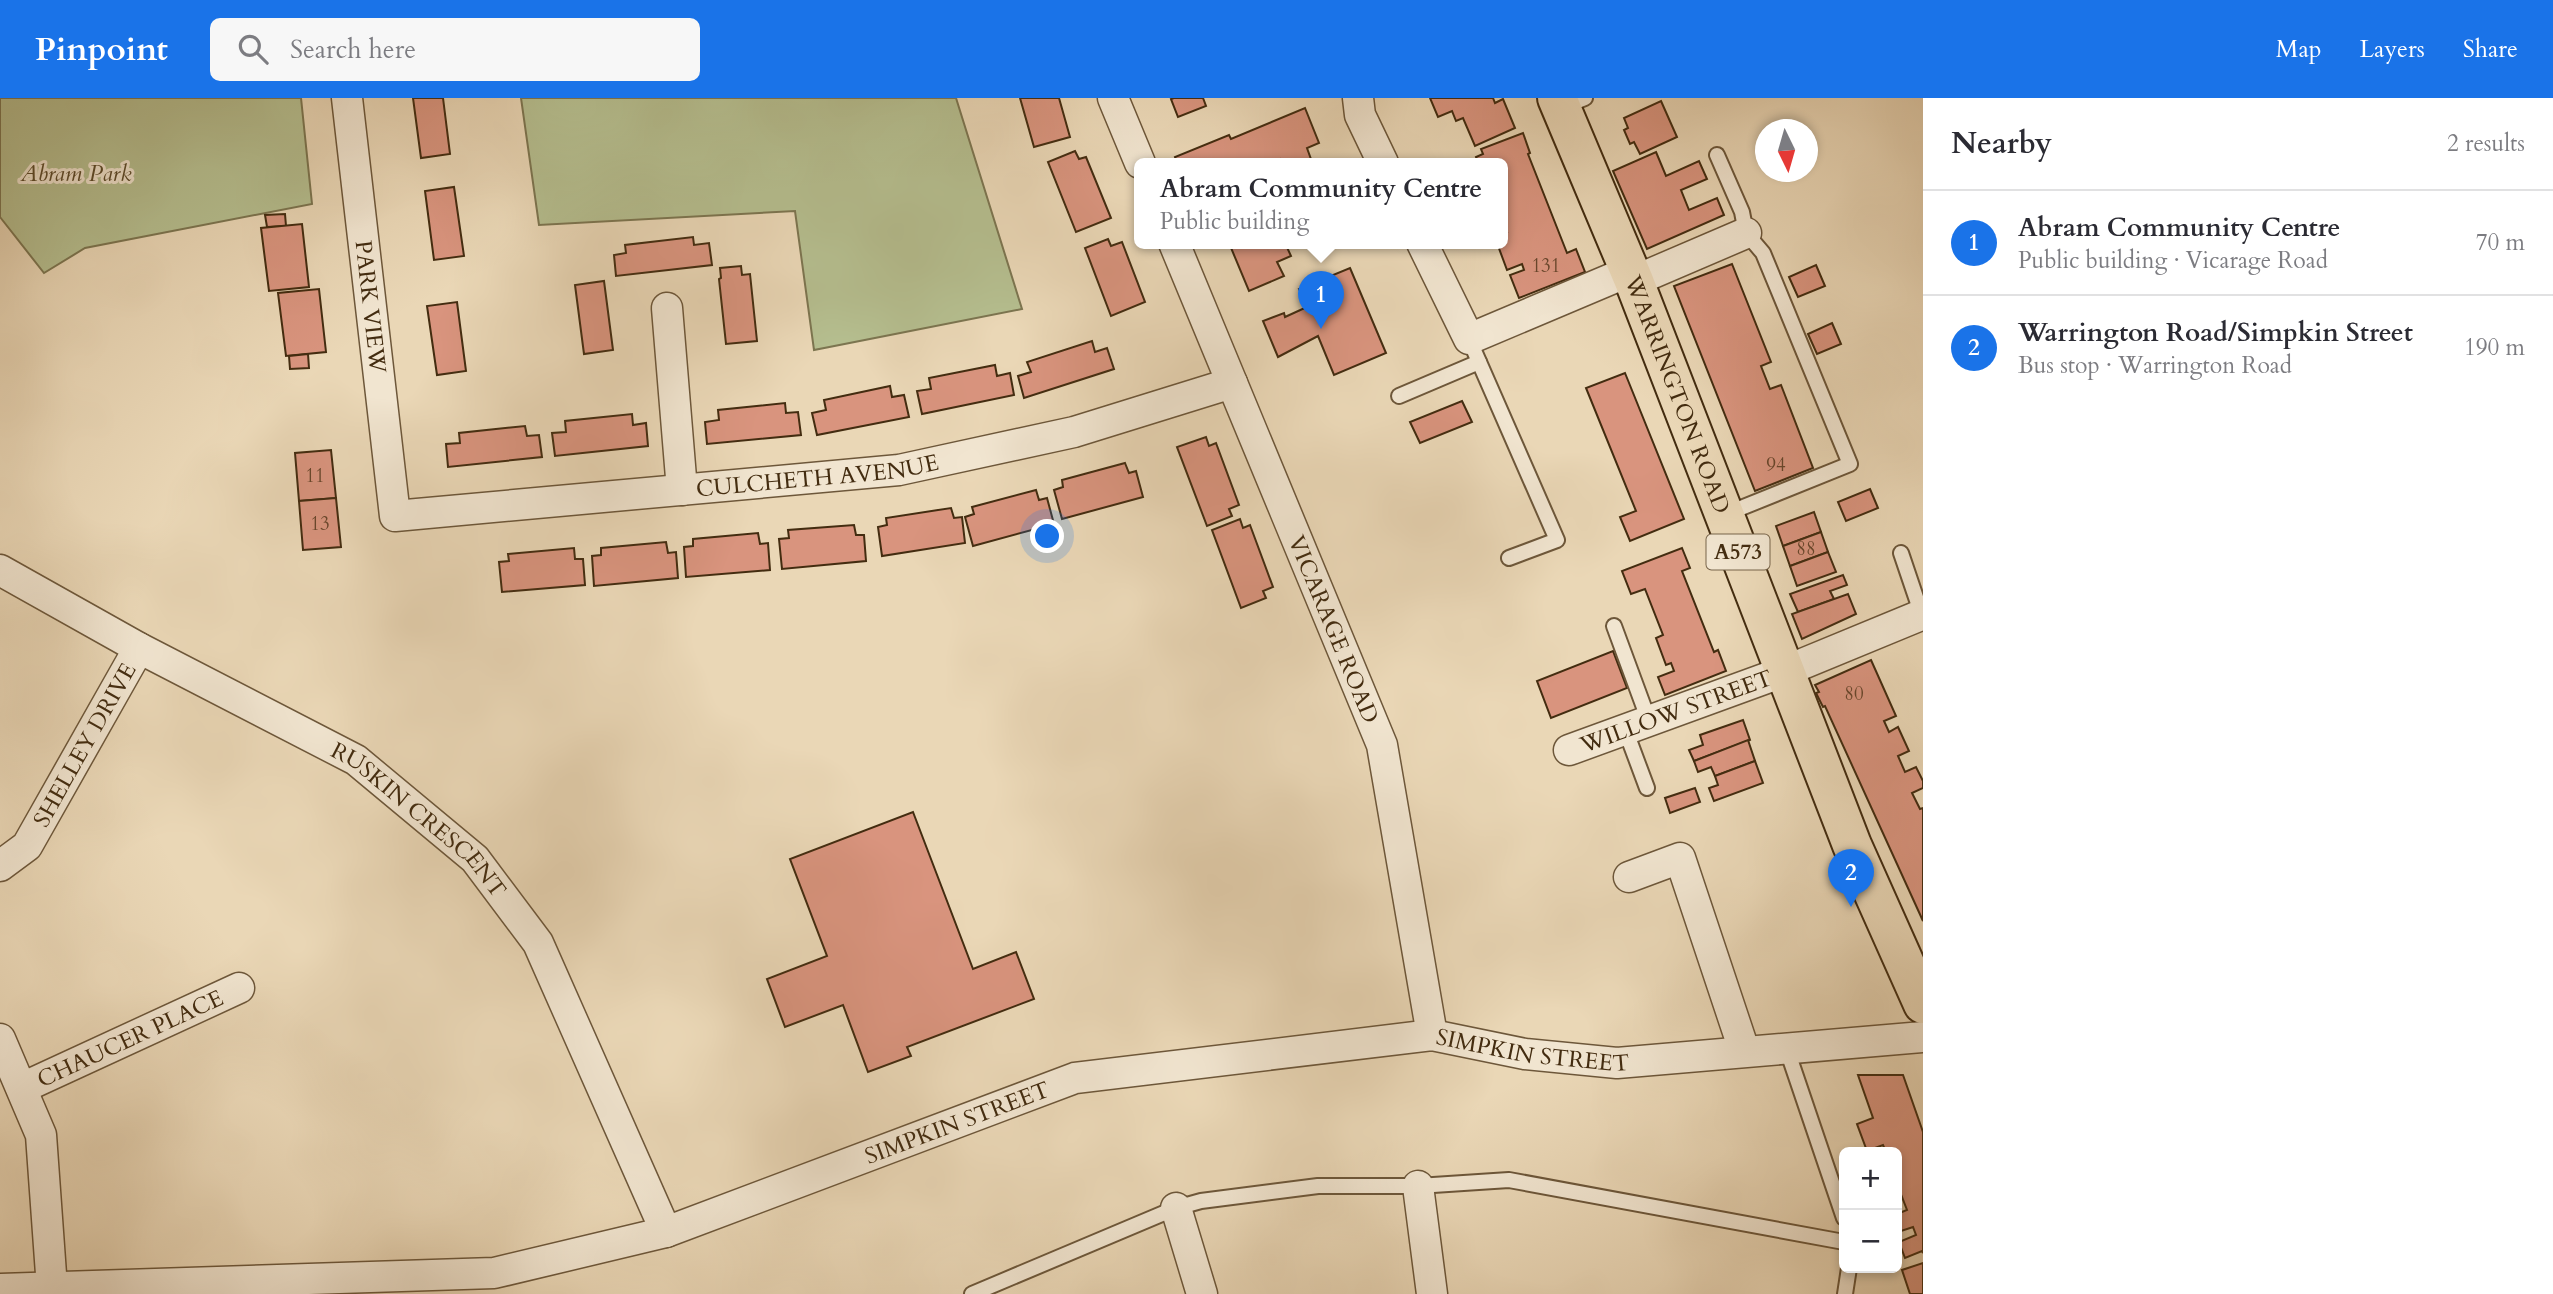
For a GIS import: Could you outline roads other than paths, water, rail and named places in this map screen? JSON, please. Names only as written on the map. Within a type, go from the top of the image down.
[{"type":"main road","name":"WARRINGTON ROAD","points":[[1568,101],[1783,673],[1852,845],[1923,1004]]},
{"type":"street","name":"PARK VIEW","points":[[347,98],[395,516]]},
{"type":"street","points":[[1113,98],[1138,158]]},
{"type":"street","points":[[1358,98],[1360,115],[1381,158]]},
{"type":"street","points":[[1425,249],[1474,351],[1632,276],[1746,233]]},
{"type":"street","name":"VICARAGE ROAD","points":[[1176,249],[1382,745],[1432,1035]]},
{"type":"street","points":[[667,308],[682,490]]},
{"type":"street","name":"CULCHETH AVENUE","points":[[395,516],[899,470],[1074,432],[1232,383]]},
{"type":"street","name":"RUSKIN CRESCENT","points":[[0,570],[139,648],[356,761],[475,859],[538,943],[666,1232]]},
{"type":"street","name":"WILLOW STREET","points":[[1569,750],[1783,673],[1922,617]]},
{"type":"street","name":"SHELLEY DRIVE","points":[[0,866],[27,846],[139,648]]},
{"type":"street","points":[[1629,877],[1680,858],[1744,1051]]},
{"type":"street","name":"CHAUCER PLACE","points":[[22,1088],[239,988]]},
{"type":"street","name":"SIMPKIN STREET","points":[[0,1289],[494,1273],[666,1232],[1075,1078],[1432,1035],[1525,1054],[1616,1063],[1923,1037]]},
{"type":"street","points":[[0,1039],[41,1135],[52,1288]]},
{"type":"street","points":[[1418,1186],[1432,1294]]},
{"type":"street","points":[[1176,1208],[1202,1294]]},
{"type":"lane","points":[[1717,155],[1742,212],[1746,233],[1763,253],[1850,464],[1723,515]]},
{"type":"lane","points":[[1399,396],[1474,351],[1557,540],[1509,558]]},
{"type":"lane","points":[[1901,553],[1922,617]]},
{"type":"lane","points":[[1614,626],[1637,725],[1647,788]]},
{"type":"lane","points":[[1786,1047],[1841,1210]]},
{"type":"lane","points":[[972,1294],[1176,1208],[1201,1201],[1318,1186],[1418,1186],[1509,1180],[1839,1241]]},
{"type":"lane","points":[[1846,1294],[1848,1273]]},
{"type":"place","name":"Abram Community Centre","points":[[1321,329]]},
{"type":"place","name":"Warrington Road/Simpkin Street","points":[[1851,907]]},
{"type":"park label","name":"Abram Park","points":[[76,173]]}]
